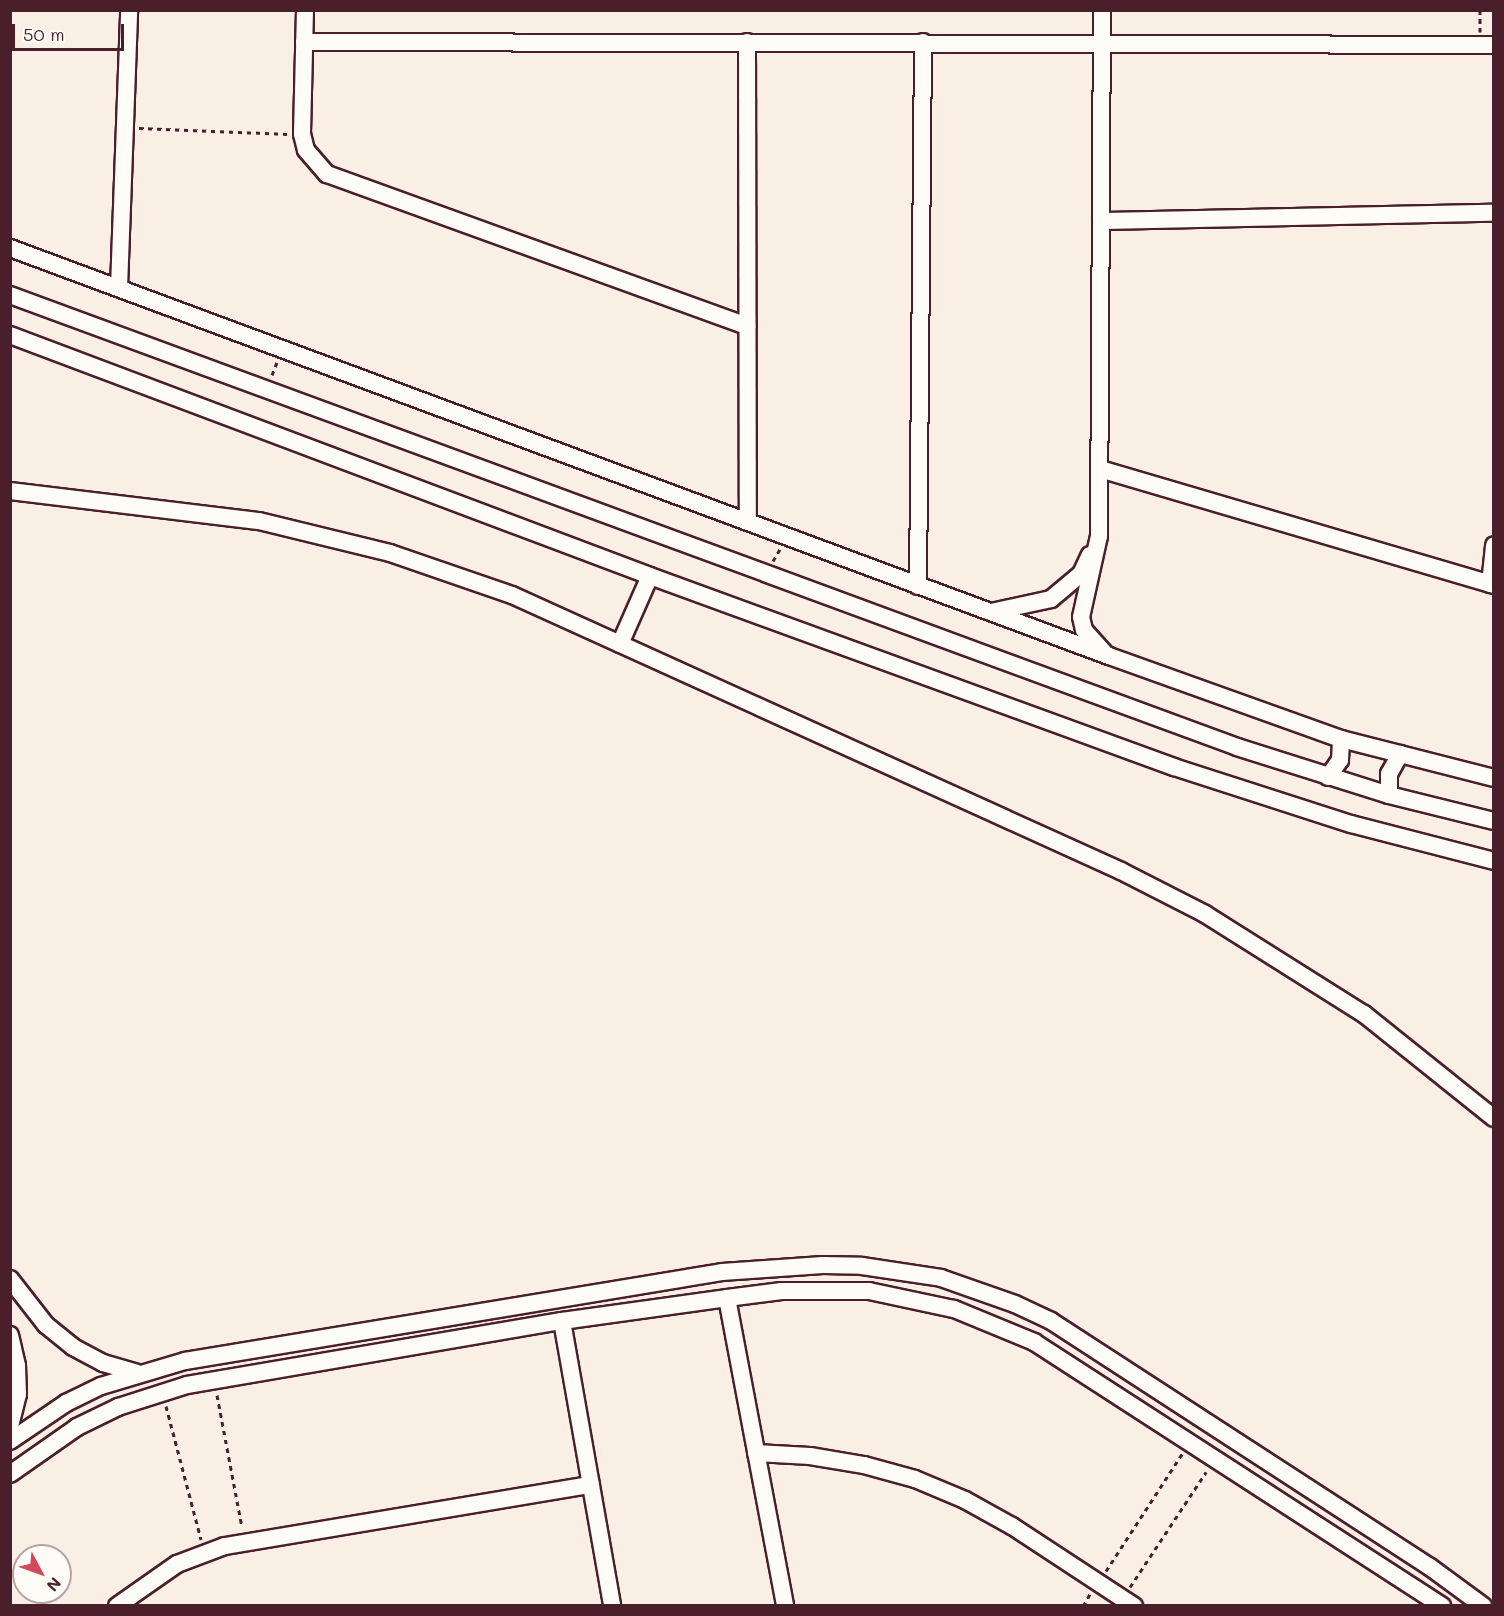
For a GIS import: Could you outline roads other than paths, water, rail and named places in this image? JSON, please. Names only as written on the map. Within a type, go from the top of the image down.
[{"type":"street","points":[[119,288],[129,10]]},
{"type":"street","points":[[305,10],[302,134],[315,163],[341,181],[747,326]]},
{"type":"street","points":[[1102,10],[1099,536],[1081,617],[1084,630],[1109,657]]},
{"type":"street","points":[[304,42],[1487,44]]},
{"type":"street","points":[[747,42],[748,522]]},
{"type":"street","points":[[918,586],[922,42]]},
{"type":"street","points":[[1101,221],[1494,213]]},
{"type":"street","points":[[10,248],[1109,657],[1341,739],[1494,778]]},
{"type":"street","points":[[10,295],[766,575],[1328,777],[1494,821]]},
{"type":"street","points":[[10,335],[650,576],[1196,774],[1351,824],[1494,861]]},
{"type":"street","points":[[1100,470],[1492,585],[1494,545]]},
{"type":"street","points":[[10,491],[192,511],[325,535],[423,563],[512,595],[1121,871],[1205,914],[1364,1014],[1494,1118]]},
{"type":"street","points":[[990,612],[1033,606],[1068,588],[1081,574],[1099,536]]},
{"type":"street","points":[[620,644],[650,576]]},
{"type":"street","points":[[1328,777],[1340,760],[1341,739]]},
{"type":"street","points":[[1389,795],[1389,774],[1400,754]]},
{"type":"street","points":[[10,1441],[66,1403],[137,1373],[512,1304],[722,1272],[823,1265],[902,1270],[978,1290],[1051,1321],[1483,1605]]},
{"type":"street","points":[[10,1279],[46,1325],[73,1347],[104,1363],[137,1373]]},
{"type":"street","points":[[10,1474],[77,1427],[162,1391],[213,1380],[562,1321],[727,1298],[826,1289],[902,1296],[954,1309],[1034,1342],[1442,1605]]},
{"type":"street","points":[[727,1298],[785,1605]]},
{"type":"street","points":[[562,1321],[612,1605]]},
{"type":"street","points":[[10,1335],[17,1366],[18,1394],[10,1426]]},
{"type":"street","points":[[756,1454],[821,1458],[915,1479],[965,1500],[1012,1526],[1128,1602]]},
{"type":"street","points":[[117,1605],[151,1580],[204,1552],[245,1541],[591,1485]]}]
